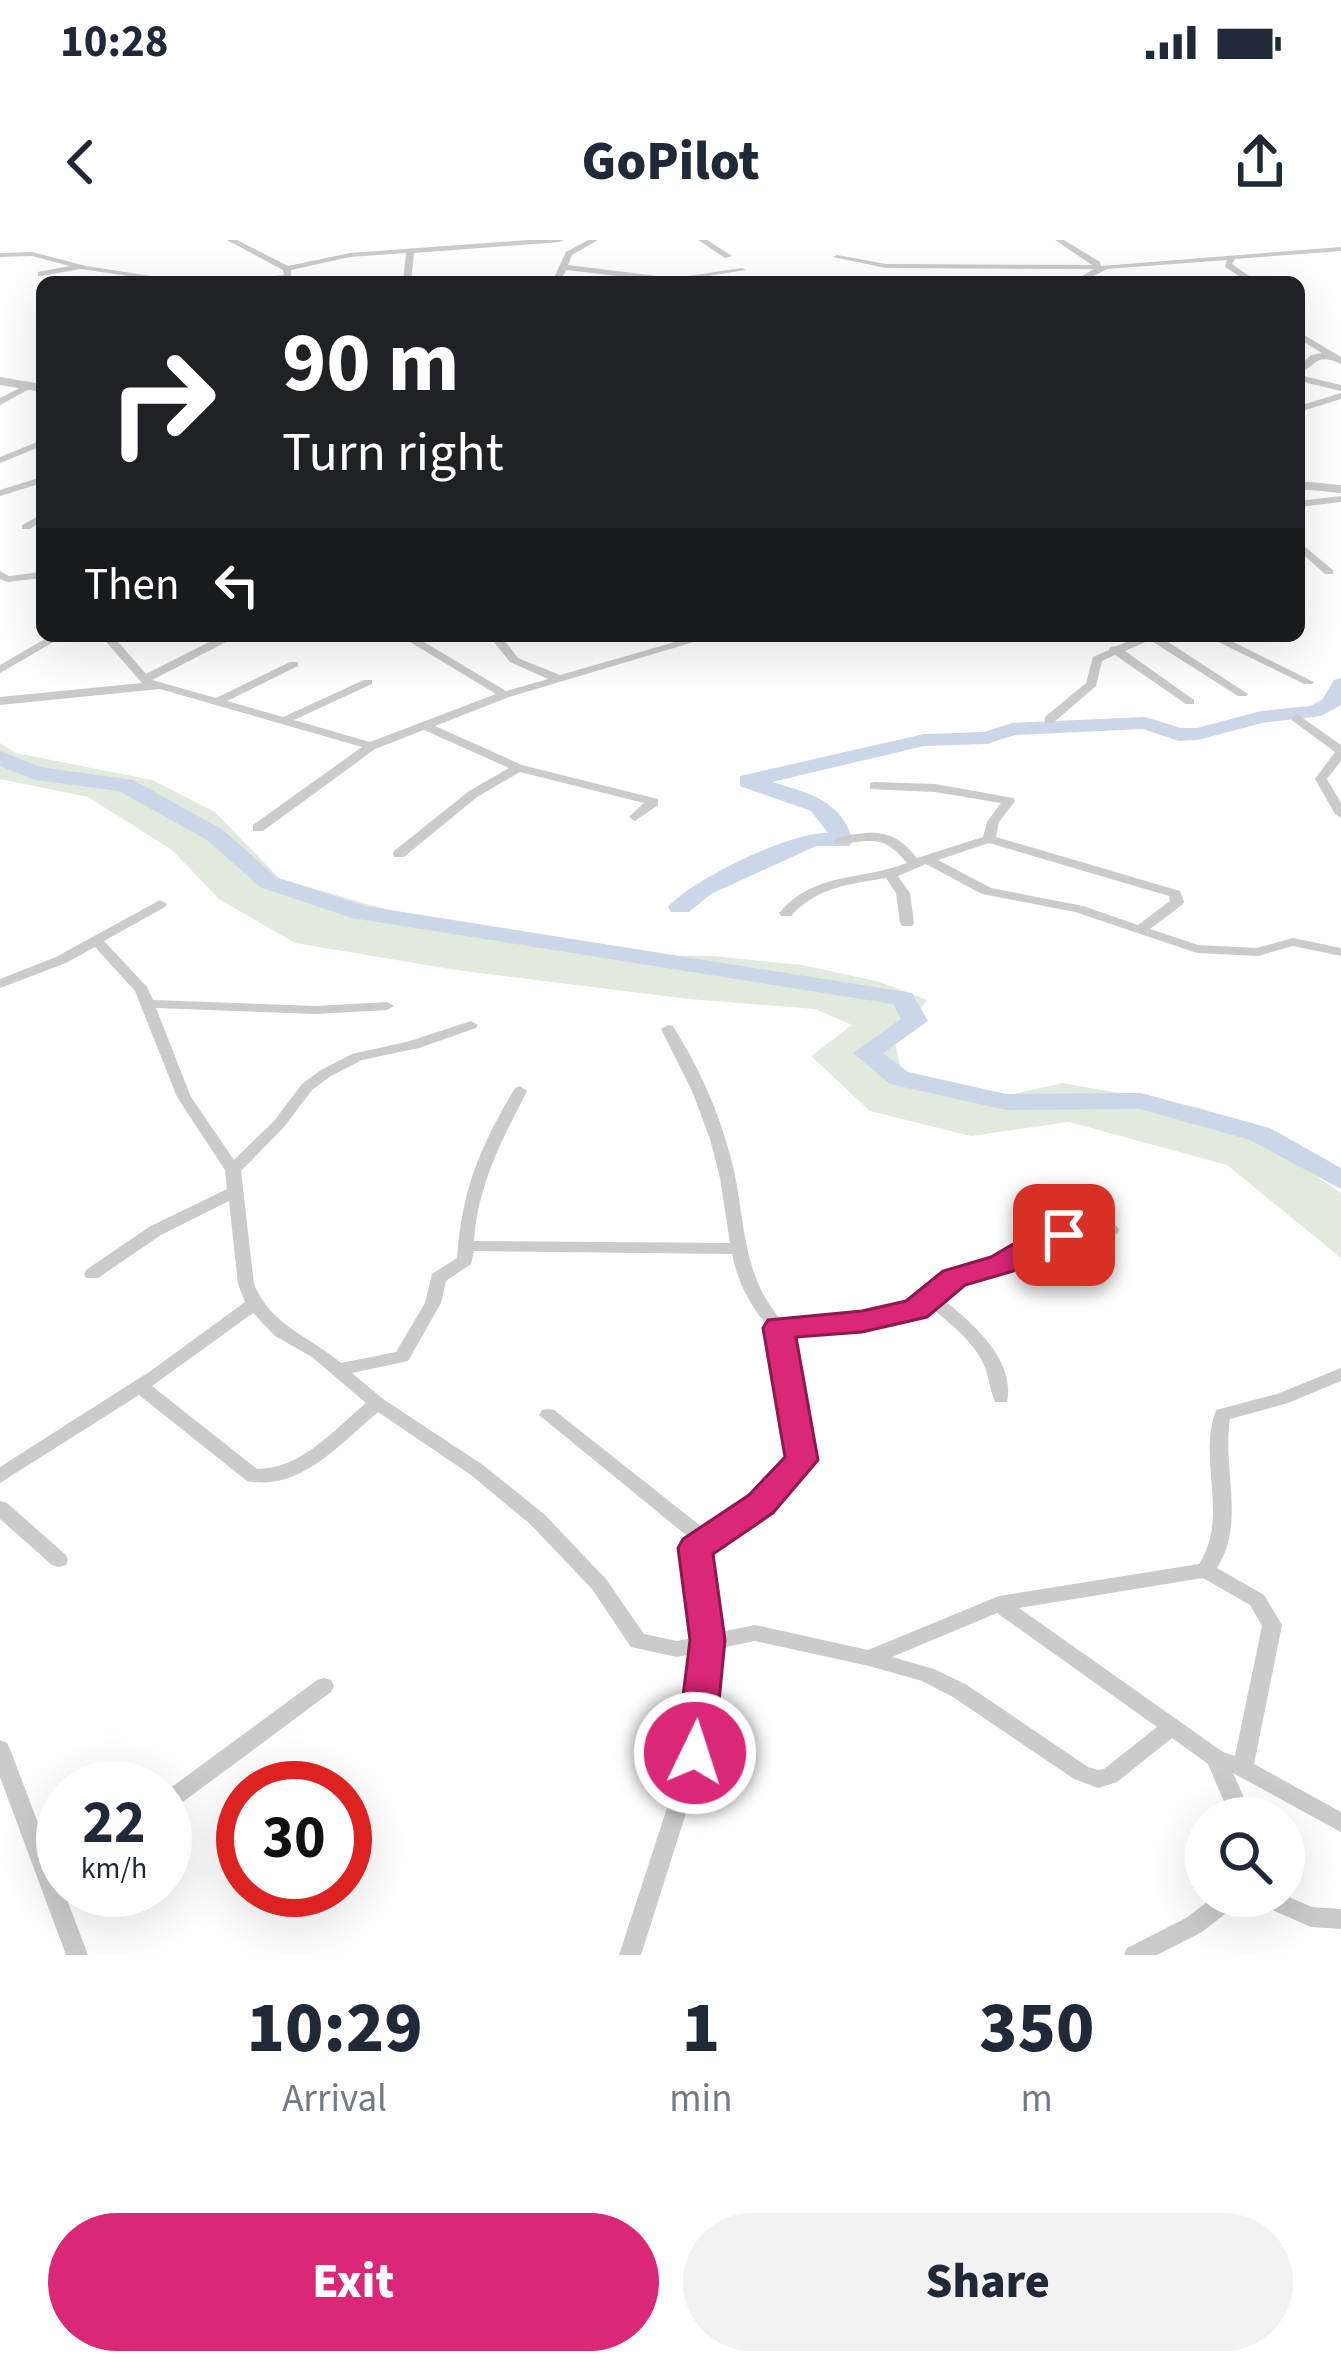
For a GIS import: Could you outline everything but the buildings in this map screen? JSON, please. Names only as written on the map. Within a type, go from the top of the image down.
[{"type":"street","points":[[231,240],[287,269],[350,255],[437,245],[588,241]]},
{"type":"street","points":[[341,240],[350,255]]},
{"type":"street","points":[[702,240],[728,256]]},
{"type":"street","points":[[1059,240],[1106,267]]},
{"type":"street","points":[[1329,240],[1341,247]]},
{"type":"street","points":[[558,276],[574,248],[588,241]]},
{"type":"street","points":[[1193,246],[1205,256]]},
{"type":"street","points":[[837,257],[886,266],[1106,267],[1341,247]]},
{"type":"street","points":[[408,276],[410,250]]},
{"type":"street","points":[[0,255],[32,254],[144,276]]},
{"type":"street","points":[[1233,257],[1228,265],[1245,276]]},
{"type":"street","points":[[41,274],[82,267]]},
{"type":"street","points":[[562,267],[640,276]]},
{"type":"street","points":[[1088,276],[1106,267]]},
{"type":"street","points":[[287,269],[288,276]]},
{"type":"street","points":[[701,276],[742,270]]},
{"type":"street","points":[[1305,339],[1336,358]]},
{"type":"street","points":[[1305,369],[1312,357],[1336,358]]},
{"type":"street","points":[[1305,377],[1341,392]]},
{"type":"street","points":[[0,381],[36,387]]},
{"type":"street","points":[[0,402],[36,387]]},
{"type":"street","points":[[1305,407],[1341,392]]},
{"type":"street","points":[[0,460],[36,445]]},
{"type":"street","points":[[0,493],[36,482]]},
{"type":"street","points":[[1305,486],[1341,489]]},
{"type":"street","points":[[1305,504],[1341,499]]},
{"type":"street","points":[[26,526],[36,520]]},
{"type":"street","points":[[1305,550],[1329,572]]},
{"type":"street","points":[[0,593],[4,576],[36,575]]},
{"type":"street","points":[[0,670],[48,642]]},
{"type":"street","points":[[112,642],[147,682]]},
{"type":"street","points":[[147,682],[219,642]]},
{"type":"street","points":[[416,642],[505,695]]},
{"type":"street","points":[[500,642],[514,660],[559,679]]},
{"type":"street","points":[[258,828],[371,746],[505,695],[687,642]]},
{"type":"street","points":[[1049,720],[1092,684],[1097,659],[1133,642]]},
{"type":"street","points":[[1160,642],[1242,694]]},
{"type":"street","points":[[1225,642],[1308,682]]},
{"type":"street","points":[[1114,649],[1190,702]]},
{"type":"street","points":[[221,700],[294,664]]},
{"type":"street","points":[[0,701],[147,682],[371,746]]},
{"type":"street","points":[[287,719],[368,682]]},
{"type":"street","points":[[1297,718],[1341,752],[1321,779],[1341,814]]},
{"type":"street","points":[[423,725],[518,767],[654,802],[635,817]]},
{"type":"street","points":[[399,854],[473,794],[518,767]]},
{"type":"street","points":[[874,786],[935,788],[1009,801],[993,822],[989,838]]},
{"type":"street","points":[[841,841],[877,832],[921,861],[987,891],[1078,909],[1217,953],[1258,952],[1293,941],[1341,952]]},
{"type":"street","points":[[786,914],[813,888],[890,874],[989,838],[1175,894],[1177,902],[1139,931]]},
{"type":"street","points":[[890,874],[903,893],[907,923]]},
{"type":"street","points":[[0,984],[160,904]]},
{"type":"street","points":[[96,940],[150,1004],[184,1097],[233,1170],[246,1284],[254,1304],[281,1333],[339,1369],[377,1403],[477,1470],[537,1519],[599,1584],[638,1641],[677,1649],[755,1633],[927,1675],[960,1691],[1081,1773],[1098,1779],[1110,1776],[1173,1726]]},
{"type":"street","points":[[150,1004],[316,1010],[387,1006]]},
{"type":"street","points":[[233,1170],[279,1124],[307,1087],[326,1073],[358,1057],[414,1045],[471,1025]]},
{"type":"street","points":[[630,1955],[692,1765],[707,1640],[694,1557],[704,1539],[761,1504],[802,1460],[778,1328],[764,1315],[737,1249],[725,1161],[710,1110],[668,1029]]},
{"type":"street","points":[[339,1369],[377,1366],[402,1357],[433,1303],[439,1278],[465,1260],[468,1217],[484,1157],[520,1090]]},
{"type":"street","points":[[92,1274],[155,1231],[236,1191]]},
{"type":"street","points":[[778,1328],[862,1322],[916,1310],[954,1278],[1002,1264],[1035,1244],[1111,1230]]},
{"type":"street","points":[[468,1246],[737,1249]]},
{"type":"street","points":[[931,1299],[969,1329],[990,1358],[1001,1398]]},
{"type":"street","points":[[0,1476],[140,1386],[254,1304]]},
{"type":"street","points":[[1205,1570],[1217,1556],[1223,1522],[1222,1414],[1282,1399],[1341,1374]]},
{"type":"street","points":[[140,1386],[253,1476],[271,1478],[294,1469],[377,1403]]},
{"type":"street","points":[[548,1415],[704,1539]]},
{"type":"street","points":[[0,1508],[59,1560]]},
{"type":"street","points":[[869,1658],[999,1604],[1205,1570],[1257,1600],[1272,1625],[1244,1768]]},
{"type":"street","points":[[999,1604],[1216,1758],[1244,1768],[1341,1823]]},
{"type":"street","points":[[192,1784],[324,1685]]},
{"type":"street","points":[[0,1748],[36,1830]]},
{"type":"street","points":[[1216,1758],[1233,1797]]},
{"type":"street","points":[[1305,1914],[1341,1919]]},
{"type":"street","points":[[67,1917],[76,1955]]},
{"type":"street","points":[[1135,1955],[1203,1917]]},
{"type":"shaded area","points":[[0,743],[16,753],[152,780],[215,812],[280,879],[455,929],[618,955],[713,956],[802,965],[880,982],[927,1000],[895,1042],[903,1080],[1009,1095],[1063,1083],[1201,1108],[1275,1148],[1341,1193],[1341,1258],[1227,1165],[1069,1122],[971,1136],[870,1111],[811,1056],[852,1025],[815,1009],[689,999],[456,970],[295,943],[219,899],[172,850],[88,797],[0,779]]},
{"type":"waterway","points":[[680,907],[703,889],[813,839],[841,841],[837,826],[819,806],[748,781],[924,740],[987,738],[1012,729],[1145,723],[1179,735],[1198,734],[1261,717],[1314,712],[1331,704],[1341,684]]},
{"type":"waterway","points":[[0,758],[35,773],[125,785],[215,835],[268,882],[361,913],[903,998],[915,1021],[866,1053],[899,1078],[1006,1102],[1141,1101],[1260,1134],[1341,1180]]},
{"type":"route","points":[[695,1753],[707,1640],[695,1548],[761,1504],[802,1460],[778,1328],[862,1322],[916,1310],[954,1278],[1002,1264],[1035,1244],[1064,1235]]}]
